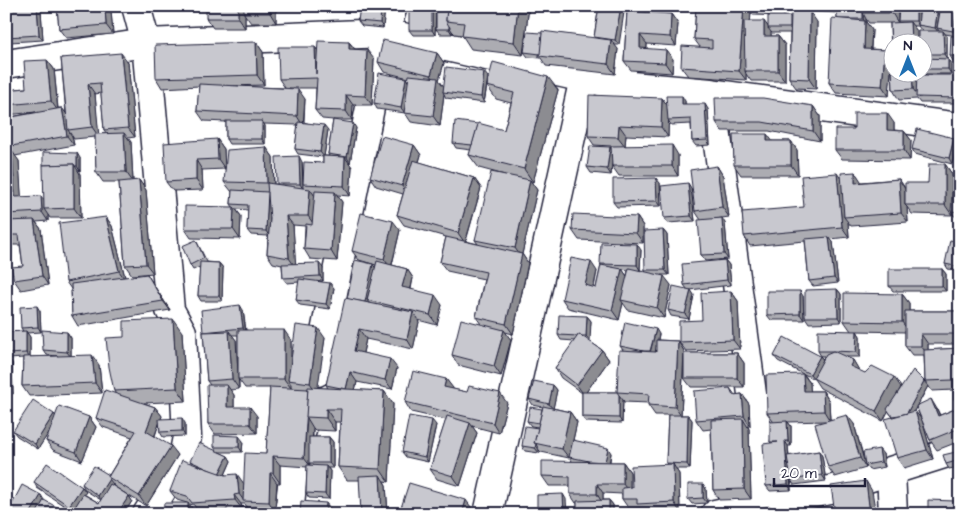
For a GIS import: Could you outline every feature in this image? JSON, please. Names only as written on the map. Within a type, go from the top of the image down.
[{"type":"street","points":[[136,6],[146,43],[170,310],[182,332],[188,437],[183,457],[147,514]]},
{"type":"street","points":[[289,514],[295,456],[310,402],[385,33],[393,6]]},
{"type":"street","points":[[620,84],[631,6]]},
{"type":"street","points":[[6,64],[146,43],[385,33],[584,78],[620,84],[712,93],[960,128]]},
{"type":"street","points":[[488,514],[584,78]]},
{"type":"street","points":[[712,93],[767,504]]},
{"type":"street","points":[[715,514],[830,490],[960,449]]},
{"type":"street","points":[[890,472],[893,514]]},
{"type":"building","points":[[37,6],[39,35],[7,37],[6,7]]},
{"type":"building","points":[[57,6],[105,6],[106,25],[59,29]]},
{"type":"building","points":[[206,6],[238,6],[238,18],[206,18]]},
{"type":"building","points":[[244,6],[270,6],[270,13],[244,13]]},
{"type":"building","points":[[360,6],[381,6],[380,23],[358,21]]},
{"type":"building","points":[[409,6],[432,6],[432,30],[409,30]]},
{"type":"building","points":[[436,6],[447,6],[446,21],[449,29],[436,29]]},
{"type":"building","points":[[447,6],[518,6],[514,42],[462,36],[464,23],[446,21]]},
{"type":"building","points":[[599,6],[621,6],[615,40],[594,37]]},
{"type":"building","points":[[696,6],[744,6],[739,71],[681,67],[682,46],[712,48],[712,40],[694,39]]},
{"type":"building","points":[[837,6],[863,6],[863,19],[837,19]]},
{"type":"building","points":[[863,6],[892,6],[892,13],[863,13]]},
{"type":"building","points":[[899,6],[916,6],[916,21],[898,21]]},
{"type":"building","points":[[920,6],[938,6],[935,28],[918,25]]},
{"type":"building","points":[[941,6],[958,6],[953,31],[937,28]]},
{"type":"building","points":[[959,8],[960,33],[958,33]]},
{"type":"building","points":[[627,11],[671,14],[670,37],[640,35],[640,48],[666,50],[665,63],[624,61]]},
{"type":"building","points":[[791,12],[810,12],[809,79],[789,78]]},
{"type":"building","points":[[768,16],[790,16],[790,28],[768,28]]},
{"type":"building","points":[[832,18],[865,21],[864,49],[884,50],[882,86],[829,83]]},
{"type":"building","points":[[744,21],[764,21],[764,36],[778,36],[778,71],[745,71]]},
{"type":"building","points":[[910,22],[910,32],[890,32],[890,23]]},
{"type":"building","points":[[542,31],[611,40],[608,64],[539,56]]},
{"type":"building","points":[[943,31],[944,54],[934,54],[934,32],[918,32]]},
{"type":"building","points":[[527,32],[542,33],[540,54],[524,52]]},
{"type":"building","points":[[951,36],[960,36],[960,56],[950,56]]},
{"type":"building","points":[[383,40],[437,53],[431,75],[378,62]]},
{"type":"building","points":[[318,41],[349,42],[349,49],[367,50],[365,96],[346,95],[346,111],[315,110],[317,78],[279,79],[278,47],[315,47],[316,74]]},
{"type":"building","points":[[256,42],[257,75],[156,78],[155,45]]},
{"type":"building","points":[[121,53],[128,128],[104,130],[100,83],[88,84],[92,127],[68,130],[61,58]]},
{"type":"building","points":[[934,58],[948,59],[948,69],[934,69]]},
{"type":"building","points":[[955,59],[960,59],[960,70],[955,71]]},
{"type":"building","points":[[47,60],[51,101],[6,105],[6,90],[26,88],[24,61]]},
{"type":"building","points":[[493,62],[548,77],[524,169],[469,155],[478,123],[504,130],[514,93],[487,86]]},
{"type":"building","points":[[446,67],[484,72],[481,97],[443,92]]},
{"type":"building","points":[[956,70],[960,70],[960,90],[956,90]]},
{"type":"building","points":[[379,73],[406,78],[401,108],[374,103]]},
{"type":"building","points":[[409,75],[438,78],[433,116],[404,113]]},
{"type":"building","points":[[934,75],[956,75],[957,98],[916,97],[917,82],[934,82]]},
{"type":"building","points":[[893,82],[913,82],[913,89],[893,90]]},
{"type":"building","points":[[199,84],[298,89],[297,116],[197,111]]},
{"type":"building","points":[[589,95],[662,98],[661,127],[619,125],[618,137],[588,136]]},
{"type":"building","points":[[666,96],[682,96],[682,104],[705,104],[707,140],[692,141],[691,119],[668,120]]},
{"type":"building","points":[[715,98],[763,98],[813,106],[813,131],[762,122],[716,122]]},
{"type":"building","points":[[62,108],[67,136],[6,147],[6,118]]},
{"type":"building","points":[[854,113],[887,113],[887,130],[904,131],[904,150],[835,150],[835,129],[854,129]]},
{"type":"building","points":[[333,120],[353,123],[347,157],[328,154]]},
{"type":"building","points":[[226,121],[262,121],[262,139],[226,139]]},
{"type":"building","points":[[455,121],[478,124],[472,145],[453,143]]},
{"type":"building","points":[[298,122],[324,125],[320,152],[295,149]]},
{"type":"building","points":[[917,129],[954,138],[949,158],[912,149]]},
{"type":"building","points":[[124,133],[126,172],[96,172],[95,134]]},
{"type":"building","points":[[733,134],[767,134],[767,141],[791,141],[791,165],[734,165]]},
{"type":"building","points":[[382,136],[414,145],[402,186],[370,177]]},
{"type":"building","points":[[217,139],[218,159],[196,160],[196,180],[166,182],[164,143]]},
{"type":"building","points":[[672,145],[672,166],[612,166],[611,146]]},
{"type":"building","points":[[590,146],[610,147],[607,169],[587,167]]},
{"type":"building","points":[[266,147],[267,183],[224,182],[227,150]]},
{"type":"building","points":[[12,151],[15,197],[41,196],[42,212],[6,214],[6,152]]},
{"type":"building","points":[[43,152],[77,153],[77,166],[74,164],[43,165]]},
{"type":"building","points":[[957,152],[960,152],[960,212],[951,211]]},
{"type":"building","points":[[299,156],[300,184],[277,184],[276,157]]},
{"type":"building","points":[[323,156],[345,157],[344,186],[303,184],[304,162],[323,163]]},
{"type":"building","points":[[413,160],[474,178],[458,233],[397,215]]},
{"type":"building","points":[[74,164],[74,208],[44,209],[43,165]]},
{"type":"building","points":[[929,164],[945,164],[945,205],[905,205],[905,183],[928,183]]},
{"type":"building","points":[[717,166],[722,207],[695,211],[690,170]]},
{"type":"building","points":[[491,172],[530,180],[515,248],[475,240]]},
{"type":"building","points":[[855,172],[855,183],[899,179],[901,213],[844,217],[841,173]]},
{"type":"building","points":[[837,173],[842,227],[744,236],[742,212],[804,207],[801,176]]},
{"type":"building","points":[[656,178],[657,201],[613,202],[613,179]]},
{"type":"building","points":[[139,180],[146,264],[125,265],[119,182]]},
{"type":"building","points":[[267,183],[310,189],[308,216],[286,216],[289,258],[267,254],[270,219]]},
{"type":"building","points":[[688,183],[691,216],[664,218],[661,186]]},
{"type":"building","points":[[232,190],[268,192],[266,231],[247,230],[248,205],[231,204]]},
{"type":"building","points":[[315,191],[335,192],[331,251],[304,249],[306,224],[312,225]]},
{"type":"building","points":[[185,206],[234,207],[233,229],[185,229]]},
{"type":"building","points":[[361,213],[393,221],[384,259],[352,251]]},
{"type":"building","points":[[573,214],[637,217],[636,233],[572,230]]},
{"type":"building","points":[[106,217],[119,271],[66,282],[59,223]]},
{"type":"building","points":[[722,218],[724,254],[701,255],[698,220]]},
{"type":"building","points":[[960,219],[960,235],[955,233]]},
{"type":"building","points":[[34,220],[42,276],[14,280],[11,267],[23,266],[19,235],[6,235],[6,221]]},
{"type":"building","points":[[663,230],[665,270],[645,270],[644,231]]},
{"type":"building","points":[[446,237],[522,254],[506,324],[476,317],[486,272],[440,262]]},
{"type":"building","points":[[829,237],[834,278],[809,281],[805,239]]},
{"type":"building","points":[[196,240],[204,258],[190,265],[182,246]]},
{"type":"building","points":[[950,240],[960,242],[960,267],[945,264]]},
{"type":"building","points":[[601,243],[637,244],[637,265],[600,264]]},
{"type":"building","points":[[571,258],[591,262],[585,285],[596,288],[601,265],[622,269],[612,310],[562,299]]},
{"type":"building","points":[[355,260],[373,264],[365,302],[347,299]]},
{"type":"building","points":[[725,260],[727,280],[684,285],[682,264]]},
{"type":"building","points":[[377,261],[407,269],[402,287],[435,295],[430,315],[367,300]]},
{"type":"building","points":[[200,262],[219,263],[219,296],[198,296]]},
{"type":"building","points":[[319,263],[320,276],[283,278],[282,264]]},
{"type":"building","points":[[629,268],[664,276],[657,308],[621,300]]},
{"type":"building","points":[[889,269],[942,269],[942,286],[889,286]]},
{"type":"building","points":[[147,274],[163,301],[72,316],[71,284]]},
{"type":"building","points":[[299,279],[330,283],[326,304],[296,300]]},
{"type":"building","points":[[673,286],[691,290],[685,314],[668,310]]},
{"type":"building","points":[[837,289],[838,317],[805,317],[805,290]]},
{"type":"building","points":[[731,291],[733,340],[679,342],[679,321],[702,320],[701,293]]},
{"type":"building","points":[[767,291],[800,291],[800,314],[767,315]]},
{"type":"building","points":[[844,293],[902,294],[902,322],[844,321]]},
{"type":"building","points":[[345,298],[413,312],[407,339],[359,329],[354,351],[390,359],[385,380],[350,372],[346,389],[326,385]]},
{"type":"building","points":[[240,305],[243,328],[203,332],[201,310]]},
{"type":"building","points":[[37,306],[38,327],[21,328],[20,307]]},
{"type":"building","points":[[905,311],[960,311],[960,334],[921,334],[921,346],[905,346]]},
{"type":"building","points":[[559,315],[587,316],[586,336],[579,334],[578,336],[558,335]]},
{"type":"building","points":[[173,319],[177,388],[114,391],[106,338],[124,337],[124,321]]},
{"type":"building","points":[[461,319],[504,330],[494,366],[452,355]]},
{"type":"building","points":[[625,322],[656,329],[650,351],[620,346]]},
{"type":"building","points":[[296,325],[318,328],[310,383],[288,380]]},
{"type":"building","points":[[42,330],[67,332],[67,352],[43,350]]},
{"type":"building","points":[[238,330],[284,330],[284,379],[238,379]]},
{"type":"building","points":[[818,330],[857,331],[856,352],[818,351]]},
{"type":"building","points":[[26,331],[26,353],[6,354],[6,332]]},
{"type":"building","points":[[229,331],[232,379],[207,381],[203,332]]},
{"type":"building","points":[[579,334],[602,350],[577,385],[555,368]]},
{"type":"building","points":[[784,337],[820,356],[810,374],[774,356]]},
{"type":"building","points":[[656,340],[678,341],[675,407],[648,405],[649,394],[617,392],[619,350],[656,352]]},
{"type":"building","points":[[960,348],[960,399],[954,399],[953,380],[925,381],[924,350]]},
{"type":"building","points":[[833,351],[853,360],[850,366],[865,373],[872,366],[894,377],[876,411],[813,378],[826,354]]},
{"type":"building","points":[[684,353],[737,353],[737,378],[684,378]]},
{"type":"building","points":[[92,355],[95,383],[22,386],[23,357]]},
{"type":"building","points":[[913,370],[924,381],[907,413],[892,416],[887,409]]},
{"type":"building","points":[[413,371],[446,379],[444,387],[467,392],[469,386],[500,393],[493,423],[405,402]]},
{"type":"building","points":[[803,374],[804,391],[823,391],[824,411],[767,413],[766,375]]},
{"type":"building","points":[[534,381],[553,385],[549,404],[529,399]]},
{"type":"building","points":[[207,385],[227,385],[227,407],[250,407],[250,424],[208,424]]},
{"type":"building","points":[[270,387],[308,389],[304,458],[273,456],[273,473],[270,473],[269,502],[243,501],[245,453],[266,454]]},
{"type":"building","points":[[308,387],[384,391],[380,469],[338,467],[341,409],[326,409],[326,418],[306,417]]},
{"type":"building","points":[[730,388],[733,395],[742,394],[744,416],[696,420],[694,391]]},
{"type":"building","points":[[105,390],[155,407],[146,431],[171,446],[139,496],[108,477],[136,431],[96,418]]},
{"type":"building","points":[[582,392],[617,392],[619,395],[619,418],[582,417]]},
{"type":"building","points":[[931,399],[938,416],[960,407],[960,428],[930,440],[916,406]]},
{"type":"building","points":[[33,400],[54,414],[35,444],[13,431]]},
{"type":"building","points":[[59,406],[89,417],[76,452],[46,441]]},
{"type":"building","points":[[543,406],[570,412],[562,449],[534,443]]},
{"type":"building","points":[[530,407],[542,409],[539,423],[527,421]]},
{"type":"building","points":[[915,411],[927,450],[897,458],[885,419]]},
{"type":"building","points":[[668,415],[688,415],[687,464],[666,463]]},
{"type":"building","points":[[847,415],[860,458],[828,467],[815,424]]},
{"type":"building","points":[[409,416],[432,420],[425,457],[402,452]]},
{"type":"building","points":[[447,416],[470,423],[453,476],[430,469]]},
{"type":"building","points":[[182,418],[182,431],[160,432],[159,419]]},
{"type":"building","points":[[743,419],[744,489],[713,490],[711,420]]},
{"type":"building","points":[[787,421],[788,441],[785,441],[788,484],[766,486],[763,444],[778,442],[770,442],[770,422]]},
{"type":"building","points":[[525,426],[538,428],[534,443],[536,444],[535,448],[522,446]]},
{"type":"building","points":[[214,435],[239,436],[239,447],[214,447]]},
{"type":"building","points":[[309,437],[329,437],[329,463],[309,463]]},
{"type":"building","points":[[573,440],[608,448],[605,462],[569,457]]},
{"type":"building","points":[[199,443],[228,456],[219,474],[190,461]]},
{"type":"building","points":[[879,449],[881,462],[865,465],[863,452]]},
{"type":"building","points":[[819,451],[822,475],[791,480],[787,456]]},
{"type":"building","points":[[960,451],[960,460],[946,464],[943,455]]},
{"type":"building","points":[[182,460],[225,475],[237,474],[239,494],[234,495],[235,500],[192,503],[187,496],[170,491]]},
{"type":"building","points":[[542,461],[623,462],[623,484],[597,484],[597,494],[570,494],[570,477],[542,476]]},
{"type":"building","points":[[47,463],[82,487],[69,506],[34,482]]},
{"type":"building","points":[[673,464],[674,502],[637,504],[637,499],[622,499],[622,488],[632,487],[631,466]]},
{"type":"building","points":[[959,464],[960,503],[958,503]]},
{"type":"building","points":[[307,465],[326,466],[325,494],[306,493]]},
{"type":"building","points":[[94,466],[109,475],[109,479],[98,496],[82,484]]},
{"type":"building","points":[[380,475],[382,514],[361,514],[359,476]]},
{"type":"building","points":[[866,481],[870,514],[835,514],[831,486]]},
{"type":"building","points":[[409,483],[466,500],[462,514],[399,514]]},
{"type":"building","points":[[110,484],[129,496],[117,514],[86,514],[75,507],[83,494],[99,503]]},
{"type":"building","points":[[688,484],[703,484],[703,498],[688,499]]},
{"type":"building","points":[[22,485],[41,495],[30,514],[15,514],[9,510]]},
{"type":"building","points":[[563,494],[564,514],[537,514],[537,495]]},
{"type":"building","points":[[44,500],[69,514],[36,514]]},
{"type":"building","points":[[609,500],[609,514],[577,514],[577,501]]},
{"type":"building","points":[[928,500],[955,501],[954,514],[928,514]]},
{"type":"building","points":[[301,501],[326,503],[325,514],[300,514]]},
{"type":"building","points":[[164,503],[188,503],[188,514],[163,514]]},
{"type":"building","points":[[770,506],[771,514],[742,514],[741,512]]},
{"type":"building","points":[[257,507],[257,514],[227,514],[227,508]]},
{"type":"building","points":[[821,509],[822,514],[787,514]]},
{"type":"building","points":[[192,510],[218,511],[218,514],[192,514]]}]
